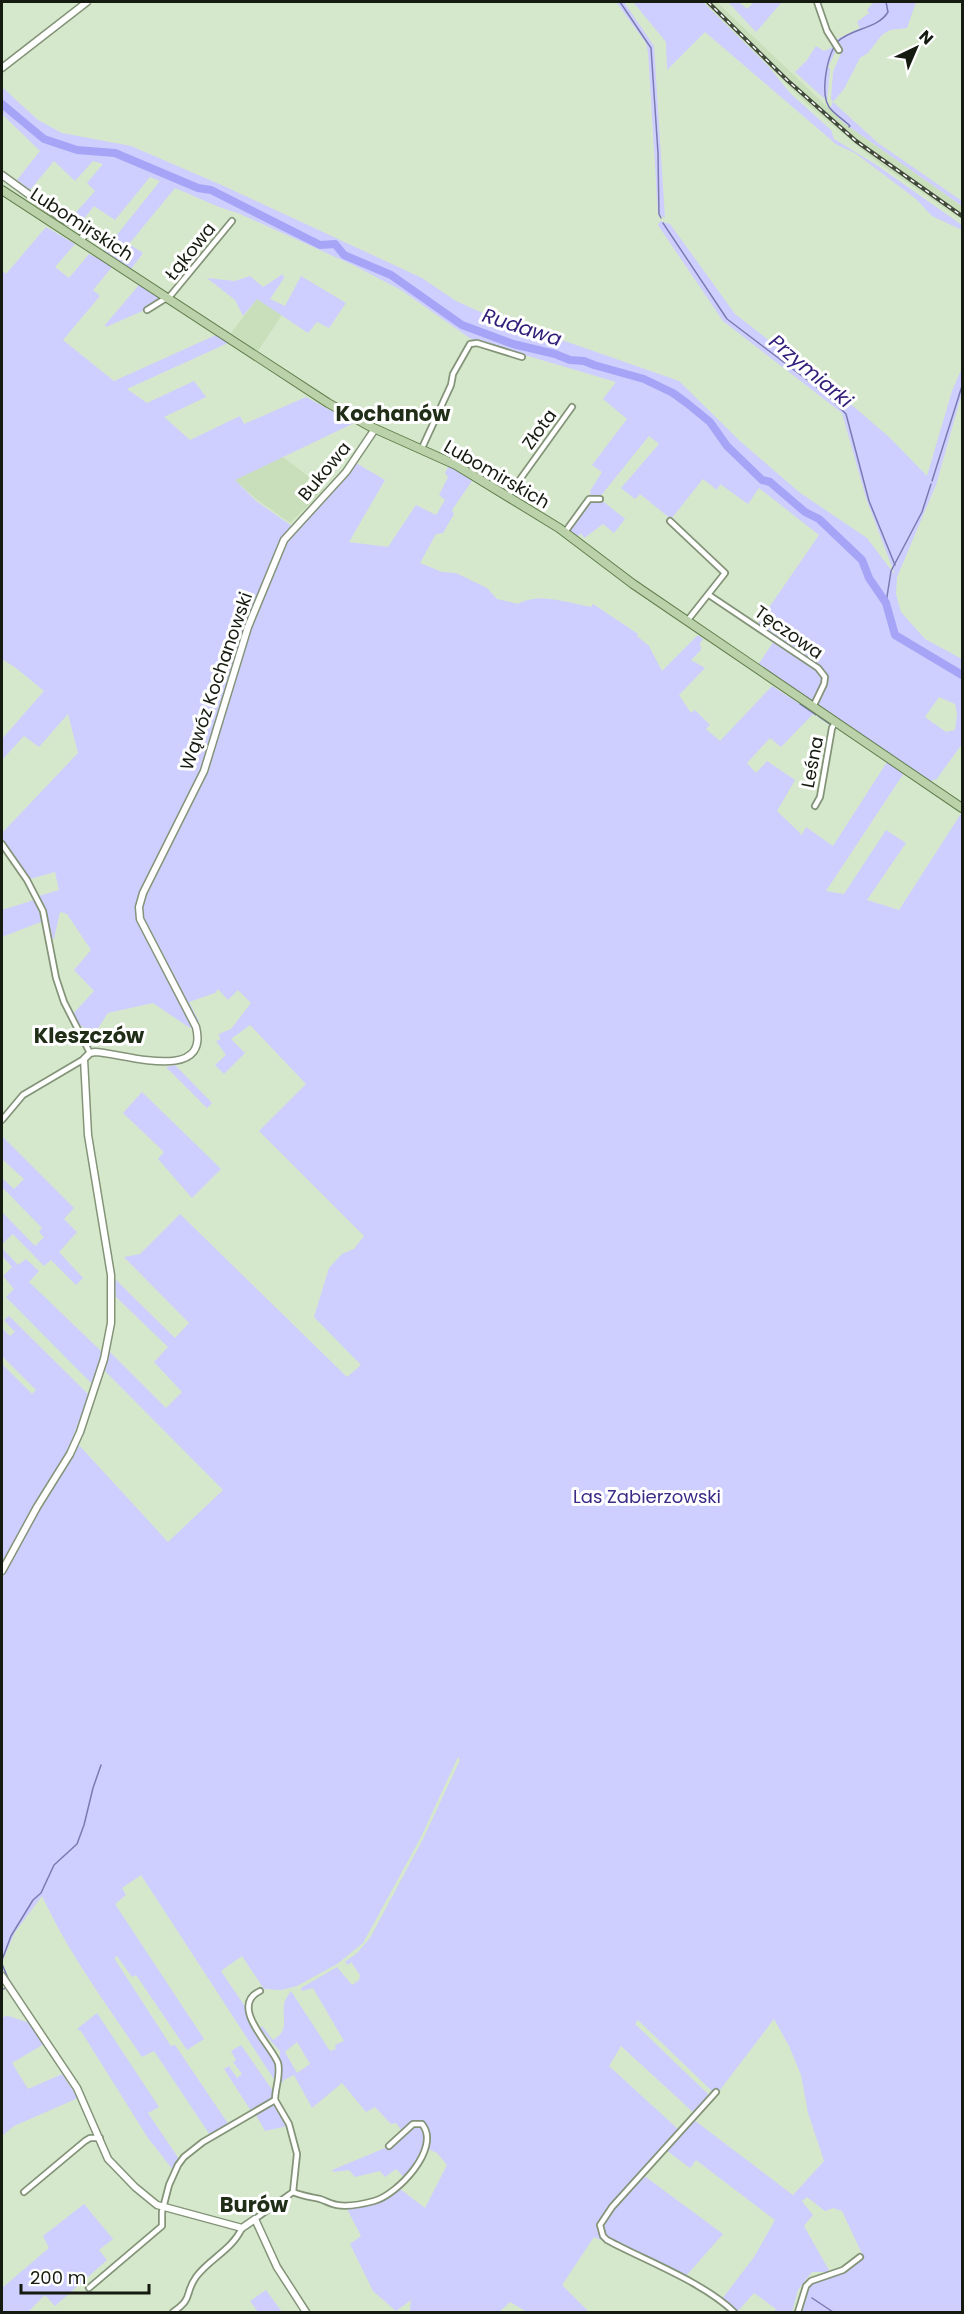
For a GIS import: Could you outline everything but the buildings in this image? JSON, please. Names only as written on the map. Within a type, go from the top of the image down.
[{"type":"main road","name":"Lubomirskich","points":[[2,190],[312,394],[375,429],[456,465],[564,532],[687,621],[963,808]]},
{"type":"street","points":[[2,68],[87,2]]},
{"type":"street","points":[[817,2],[827,31],[839,50]]},
{"type":"street","points":[[2,175],[64,220],[84,226],[86,233],[80,241]]},
{"type":"street","name":"Łąkowa","points":[[168,298],[232,221]]},
{"type":"street","points":[[147,310],[168,298]]},
{"type":"street","points":[[422,448],[451,385],[453,374],[470,344],[477,343],[522,357]]},
{"type":"street","name":"Złota","points":[[508,496],[572,407]]},
{"type":"street","name":"Bukowa","points":[[292,530],[346,472],[375,429]]},
{"type":"street","points":[[564,532],[589,499],[600,499]]},
{"type":"street","points":[[670,521],[725,573],[687,621]]},
{"type":"street","name":"Wąwóz Kochanowski","points":[[90,1053],[99,1052],[153,1061],[175,1062],[188,1057],[194,1051],[199,1038],[196,1027],[143,926],[139,907],[144,892],[204,771],[256,605],[285,540],[292,530]]},
{"type":"street","name":"Tęczowa","points":[[709,595],[737,612],[822,673],[824,684],[813,707]]},
{"type":"street","name":"Leśna","points":[[815,806],[835,723]]},
{"type":"street","points":[[2,844],[26,878],[43,911],[56,978],[64,1002],[90,1053],[84,1059],[23,1095],[2,1119]]},
{"type":"street","points":[[2,1571],[37,1507],[70,1454],[80,1432],[104,1359],[111,1323],[111,1275],[88,1135],[84,1059]]},
{"type":"street","points":[[2,1976],[77,2088],[108,2159],[115,2168],[151,2202],[213,2222],[242,2228]]},
{"type":"street","points":[[173,2313],[188,2301],[195,2279],[229,2247],[242,2228],[293,2192],[297,2154],[289,2124],[275,2100],[279,2076],[277,2062],[258,2033],[250,2011],[251,1999],[260,1991]]},
{"type":"street","points":[[716,2092],[612,2207],[600,2226],[607,2240],[710,2294],[734,2313]]},
{"type":"street","points":[[89,2288],[160,2230],[172,2175],[190,2151],[275,2100]]},
{"type":"street","points":[[293,2192],[338,2205],[377,2200],[401,2185],[417,2166],[425,2151],[427,2132],[425,2127],[422,2124],[413,2124],[389,2146]]},
{"type":"street","points":[[24,2192],[85,2141],[90,2138],[100,2138]]},
{"type":"street","points":[[255,2219],[277,2267],[306,2313]]},
{"type":"street","points":[[798,2313],[806,2286],[811,2281],[843,2270],[860,2258]]},
{"type":"shaded area","points":[[704,2],[717,2],[844,123],[962,206],[962,220],[877,162],[806,103]]},
{"type":"shaded area","points":[[257,299],[282,315],[258,351],[231,333]]},
{"type":"shaded area","points":[[283,457],[325,489],[290,523],[256,499],[235,480]]},
{"type":"green space","points":[[616,2],[624,2],[654,46],[665,218],[658,214],[646,43]]},
{"type":"green space","points":[[633,2],[703,2],[769,67],[790,93],[831,130],[834,139],[875,164],[962,225],[962,230],[932,216],[916,199],[855,153],[837,145],[705,32],[667,70],[666,42]]},
{"type":"green space","points":[[728,2],[739,2],[747,9],[754,2],[782,2],[756,32]]},
{"type":"green space","points":[[874,2],[916,2],[907,28],[890,30],[882,35],[868,53],[860,58],[844,89],[833,102],[831,99],[833,72],[841,53],[837,49],[828,67],[830,69],[827,101],[795,72],[816,46],[824,51],[831,48],[835,40],[860,28],[857,22],[869,13],[867,10]]},
{"type":"green space","points":[[2,87],[38,120],[62,133],[131,146],[226,187],[422,278],[456,301],[498,320],[679,381],[741,442],[799,492],[867,538],[895,575],[866,498],[842,413],[723,321],[658,225],[660,221],[670,224],[735,314],[846,400],[889,437],[927,476],[952,391],[962,368],[962,393],[936,485],[897,577],[896,594],[901,612],[925,639],[962,659],[962,744],[936,780],[931,782],[758,665],[774,641],[755,628],[819,535],[759,488],[748,504],[720,484],[717,490],[703,479],[671,519],[640,494],[635,499],[621,488],[659,444],[649,436],[599,498],[625,519],[614,533],[603,524],[584,538],[581,533],[578,536],[565,527],[591,493],[590,491],[602,472],[592,465],[627,419],[603,399],[616,382],[471,339],[401,290],[353,265],[238,213],[175,188],[129,244],[143,253],[131,269],[104,251],[160,181],[150,177],[115,220],[94,206],[83,220],[70,219],[95,191],[87,183],[103,164],[93,161],[75,181],[54,161],[30,190],[17,180],[40,151],[2,114]],"holes":[[[939,697],[955,704],[957,714],[955,730],[946,732],[925,717]]]},
{"type":"green space","points":[[833,102],[878,143],[962,201],[962,206],[844,123],[830,109]]},
{"type":"green space","name":"Las Zabierzowski","points":[[46,227],[75,244],[55,267],[69,278],[89,254],[113,266],[93,290],[100,296],[63,340],[114,381],[216,335],[228,343],[127,389],[147,403],[194,381],[206,397],[164,417],[190,440],[240,416],[244,424],[306,397],[354,423],[235,480],[256,501],[296,529],[356,463],[385,480],[349,542],[388,547],[416,505],[436,515],[445,500],[439,495],[448,477],[445,473],[449,465],[472,481],[452,510],[454,514],[443,533],[436,534],[420,563],[442,572],[456,573],[487,588],[497,599],[518,604],[544,599],[591,607],[593,604],[638,634],[637,636],[649,646],[662,671],[698,635],[703,639],[700,643],[701,650],[691,660],[705,668],[679,695],[691,713],[695,710],[710,725],[706,729],[720,741],[772,686],[814,713],[781,747],[770,738],[747,763],[756,773],[767,761],[795,780],[777,811],[802,835],[806,827],[833,846],[887,762],[904,773],[826,891],[844,894],[886,830],[906,843],[867,900],[899,910],[962,812],[962,2312],[800,2312],[808,2287],[843,2270],[863,2256],[842,2211],[833,2208],[825,2211],[807,2197],[802,2201],[813,2215],[804,2226],[830,2272],[812,2272],[798,2290],[792,2312],[774,2312],[776,2309],[754,2293],[737,2312],[722,2299],[754,2257],[775,2220],[696,2160],[690,2168],[666,2150],[694,2120],[793,2195],[824,2161],[808,2113],[801,2075],[774,2019],[720,2090],[712,2091],[638,2020],[635,2024],[709,2095],[694,2113],[621,2046],[609,2066],[679,2130],[608,2208],[600,2223],[601,2240],[594,2237],[562,2285],[589,2312],[527,2312],[510,2302],[499,2312],[410,2312],[411,2300],[396,2311],[373,2291],[350,2244],[361,2236],[346,2207],[379,2201],[400,2189],[425,2208],[447,2165],[437,2153],[426,2148],[428,2128],[423,2120],[409,2124],[402,2131],[396,2123],[391,2124],[375,2107],[366,2112],[342,2083],[312,2108],[294,2075],[284,2080],[278,2088],[280,2051],[260,2029],[262,2026],[273,2040],[282,2032],[284,2004],[291,1991],[330,2051],[336,2049],[335,2045],[344,2041],[313,1988],[302,1991],[301,1988],[337,1967],[352,1985],[359,1980],[360,1975],[351,1962],[348,1965],[345,1962],[357,1953],[370,1938],[423,1839],[460,1760],[458,1757],[421,1837],[363,1943],[337,1964],[297,1986],[282,1990],[264,1989],[242,1956],[221,1971],[248,2011],[256,2033],[274,2059],[275,2081],[141,1875],[122,1888],[126,1895],[115,1904],[204,2039],[187,2050],[136,1975],[132,1977],[117,1956],[114,1958],[171,2046],[175,2045],[229,2125],[210,2135],[154,2051],[142,2057],[76,1958],[42,1896],[15,1932],[2,1962],[2,1575],[77,1443],[168,1542],[223,1490],[105,1371],[110,1352],[166,1408],[182,1392],[154,1362],[168,1347],[116,1297],[114,1278],[175,1338],[189,1323],[124,1257],[140,1254],[180,1214],[347,1377],[361,1365],[314,1317],[329,1268],[342,1254],[354,1249],[364,1236],[259,1131],[306,1084],[250,1025],[231,1039],[245,1053],[224,1074],[215,1065],[226,1055],[216,1041],[220,1040],[219,1034],[231,1029],[251,1003],[238,990],[228,1000],[218,989],[215,993],[189,1002],[199,1021],[190,1028],[153,1003],[108,1013],[94,1034],[77,1023],[72,1015],[94,991],[74,970],[91,950],[67,914],[60,912],[54,939],[49,936],[39,896],[59,890],[55,872],[30,879],[2,841],[2,833],[78,753],[68,714],[39,747],[24,736],[2,760],[2,739],[44,691],[2,659],[2,270],[6,274]],"holes":[[[297,2042],[310,2064],[297,2073],[285,2052]]]},
{"type":"green space","points":[[283,274],[284,278],[270,299],[285,306],[301,276],[346,303],[329,328],[317,322],[308,333],[257,299],[243,316],[235,300],[207,278],[235,281],[250,276],[263,287]]},
{"type":"green space","points":[[139,285],[160,298],[147,309],[106,327],[105,325]]},
{"type":"green space","points":[[34,900],[43,921],[2,937],[2,910]]},
{"type":"green space","points":[[175,1065],[212,1103],[207,1108],[166,1067]]},
{"type":"green space","points":[[142,1092],[221,1169],[192,1198],[158,1159],[164,1152],[123,1113]]},
{"type":"green space","points":[[2,1136],[74,1208],[64,1219],[77,1232],[59,1252],[83,1278],[76,1285],[51,1260],[44,1266],[13,1234],[2,1244],[2,1212],[35,1246],[44,1237],[39,1232],[42,1228],[2,1187],[2,1178],[14,1189],[24,1179],[2,1159]]},
{"type":"green space","points":[[2,1248],[18,1265],[26,1259],[39,1271],[29,1282],[103,1353],[93,1385],[6,1297],[14,1289],[3,1276],[12,1267],[2,1256]]},
{"type":"green space","points":[[9,1316],[89,1395],[68,1450],[33,1506],[2,1565],[2,1364],[32,1394],[36,1390],[2,1356],[2,1328],[10,1336],[15,1332],[4,1320]]},
{"type":"green space","points":[[2,1962],[6,1974],[40,2026],[2,1970]]},
{"type":"green space","points":[[97,2013],[159,2107],[148,2113],[179,2159],[173,2170],[148,2138],[81,2031],[77,2029]]},
{"type":"green space","points":[[8,2016],[30,2023],[44,2044],[12,2063],[28,2089],[62,2074],[78,2098],[14,2126],[2,2136],[2,2017]]},
{"type":"green space","points":[[241,2045],[273,2091],[271,2099],[251,2111],[224,2069],[229,2066],[237,2078],[242,2074],[233,2062],[236,2060],[231,2051]]},
{"type":"green space","points":[[272,2103],[277,2104],[288,2126],[265,2131],[255,2113]]},
{"type":"green space","points":[[414,2125],[422,2126],[424,2147],[414,2167],[405,2178],[396,2169],[385,2177],[380,2171],[355,2177],[349,2170],[334,2172],[332,2170],[390,2146]]},
{"type":"green space","points":[[643,2175],[723,2234],[685,2277],[611,2240],[606,2232],[605,2224],[608,2215],[621,2197]]},
{"type":"green space","points":[[84,2204],[113,2239],[99,2250],[107,2260],[55,2306],[45,2295],[28,2312],[2,2312],[2,2288],[49,2248],[43,2236]]},
{"type":"green space","points":[[266,2290],[282,2312],[258,2312],[250,2301]]},
{"type":"waterway","name":"Przymiarki","points":[[620,2],[651,48],[661,218]]},
{"type":"waterway","points":[[837,42],[884,18],[888,12],[886,2]]},
{"type":"waterway","points":[[834,47],[826,77],[826,101],[831,110],[849,127]]},
{"type":"waterway","name":"Rudawa","points":[[2,104],[44,139],[77,150],[115,153],[198,188],[211,190],[320,245],[335,244],[344,255],[391,275],[462,325],[513,344],[570,360],[584,361],[644,379],[673,393],[710,422],[727,446],[762,480],[770,482],[805,512],[819,519],[862,560],[869,578],[886,603],[895,635],[962,675]]},
{"type":"waterway","name":"Przymiarki","points":[[663,223],[727,319],[827,395],[846,414],[869,501],[895,565]]},
{"type":"waterway","points":[[932,481],[962,386]]},
{"type":"waterway","points":[[886,603],[891,571],[922,512],[931,484]]},
{"type":"waterway","points":[[800,704],[816,715]]},
{"type":"waterway","points":[[818,716],[831,725]]},
{"type":"waterway","points":[[2,1960],[11,1936],[33,1900],[41,1893],[54,1865],[77,1844],[101,1765]]},
{"type":"waterway","points":[[2,1964],[10,1983]]},
{"type":"waterway","points":[[812,2298],[833,2312]]},
{"type":"railway","points":[[708,2],[787,80],[856,141],[962,216]]},
{"type":"district","name":"Kochanów","points":[[393,413]]},
{"type":"district","name":"Kleszczów","points":[[89,1035]]},
{"type":"district","name":"Burów","points":[[254,2204]]}]
